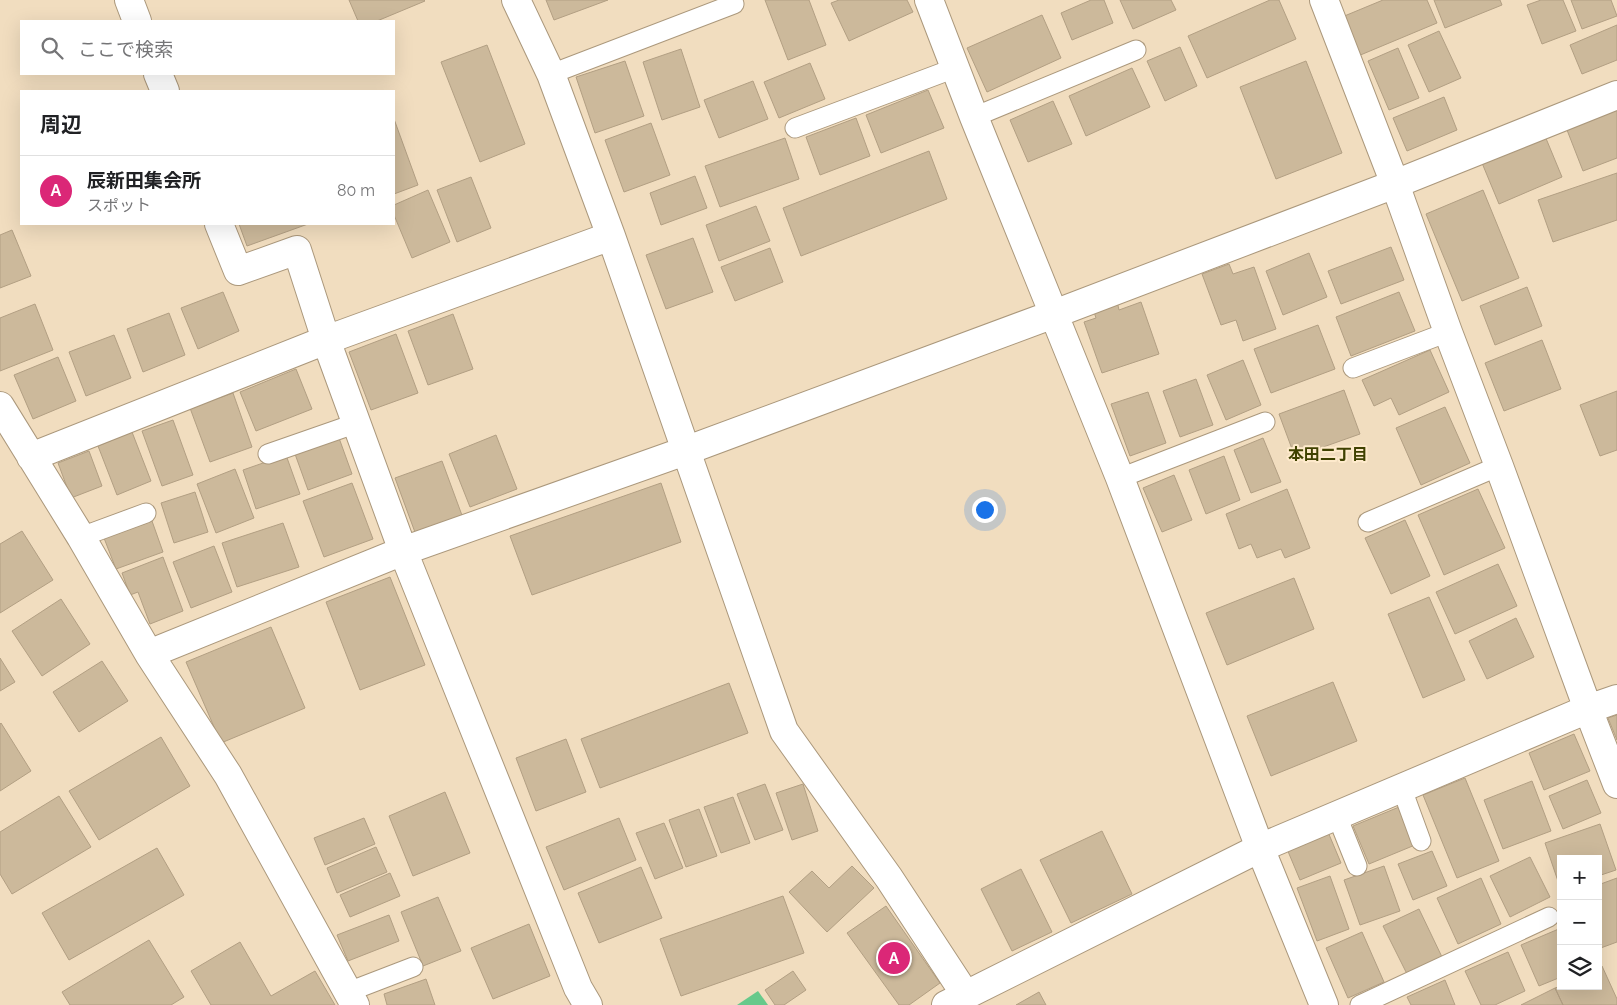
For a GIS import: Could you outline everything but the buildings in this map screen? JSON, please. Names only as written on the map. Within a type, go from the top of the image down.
[{"type":"street","points":[[129,0],[137,20]]},
{"type":"street","points":[[516,0],[551,74],[611,236],[784,731],[889,878],[956,1000],[1260,848],[1588,709],[1617,699]]},
{"type":"street","points":[[928,0],[1120,478],[1260,848],[1324,1005]]},
{"type":"street","points":[[1324,0],[1395,184],[1448,332],[1500,466],[1617,784]]},
{"type":"street","points":[[158,75],[166,90]]},
{"type":"street","points":[[149,654],[403,551],[685,451],[1054,314],[1395,184],[1617,95]]},
{"type":"street","points":[[219,225],[238,271],[297,250],[326,340],[403,551],[574,978],[588,1005]]},
{"type":"street","points":[[31,457],[326,340],[611,236]]},
{"type":"street","points":[[3,419],[31,457],[149,654],[228,775],[352,999]]},
{"type":"lane","points":[[551,74],[734,4]]},
{"type":"lane","points":[[974,117],[1136,50]]},
{"type":"lane","points":[[795,128],[955,68]]},
{"type":"lane","points":[[1353,368],[1448,332]]},
{"type":"lane","points":[[1120,478],[1265,422]]},
{"type":"lane","points":[[268,454],[357,423]]},
{"type":"lane","points":[[1368,522],[1500,466]]},
{"type":"lane","points":[[81,538],[146,513]]},
{"type":"lane","points":[[1402,789],[1421,841]]},
{"type":"lane","points":[[1337,816],[1356,866]]},
{"type":"lane","points":[[1360,1005],[1549,917]]},
{"type":"lane","points":[[352,999],[413,967]]},
{"type":"green space","points":[[758,991],[768,1005],[737,1005]]},
{"type":"place","name":"辰新田集会所","points":[[894,958]]},
{"type":"district","name":"本田二丁目","points":[[1328,454]]}]
